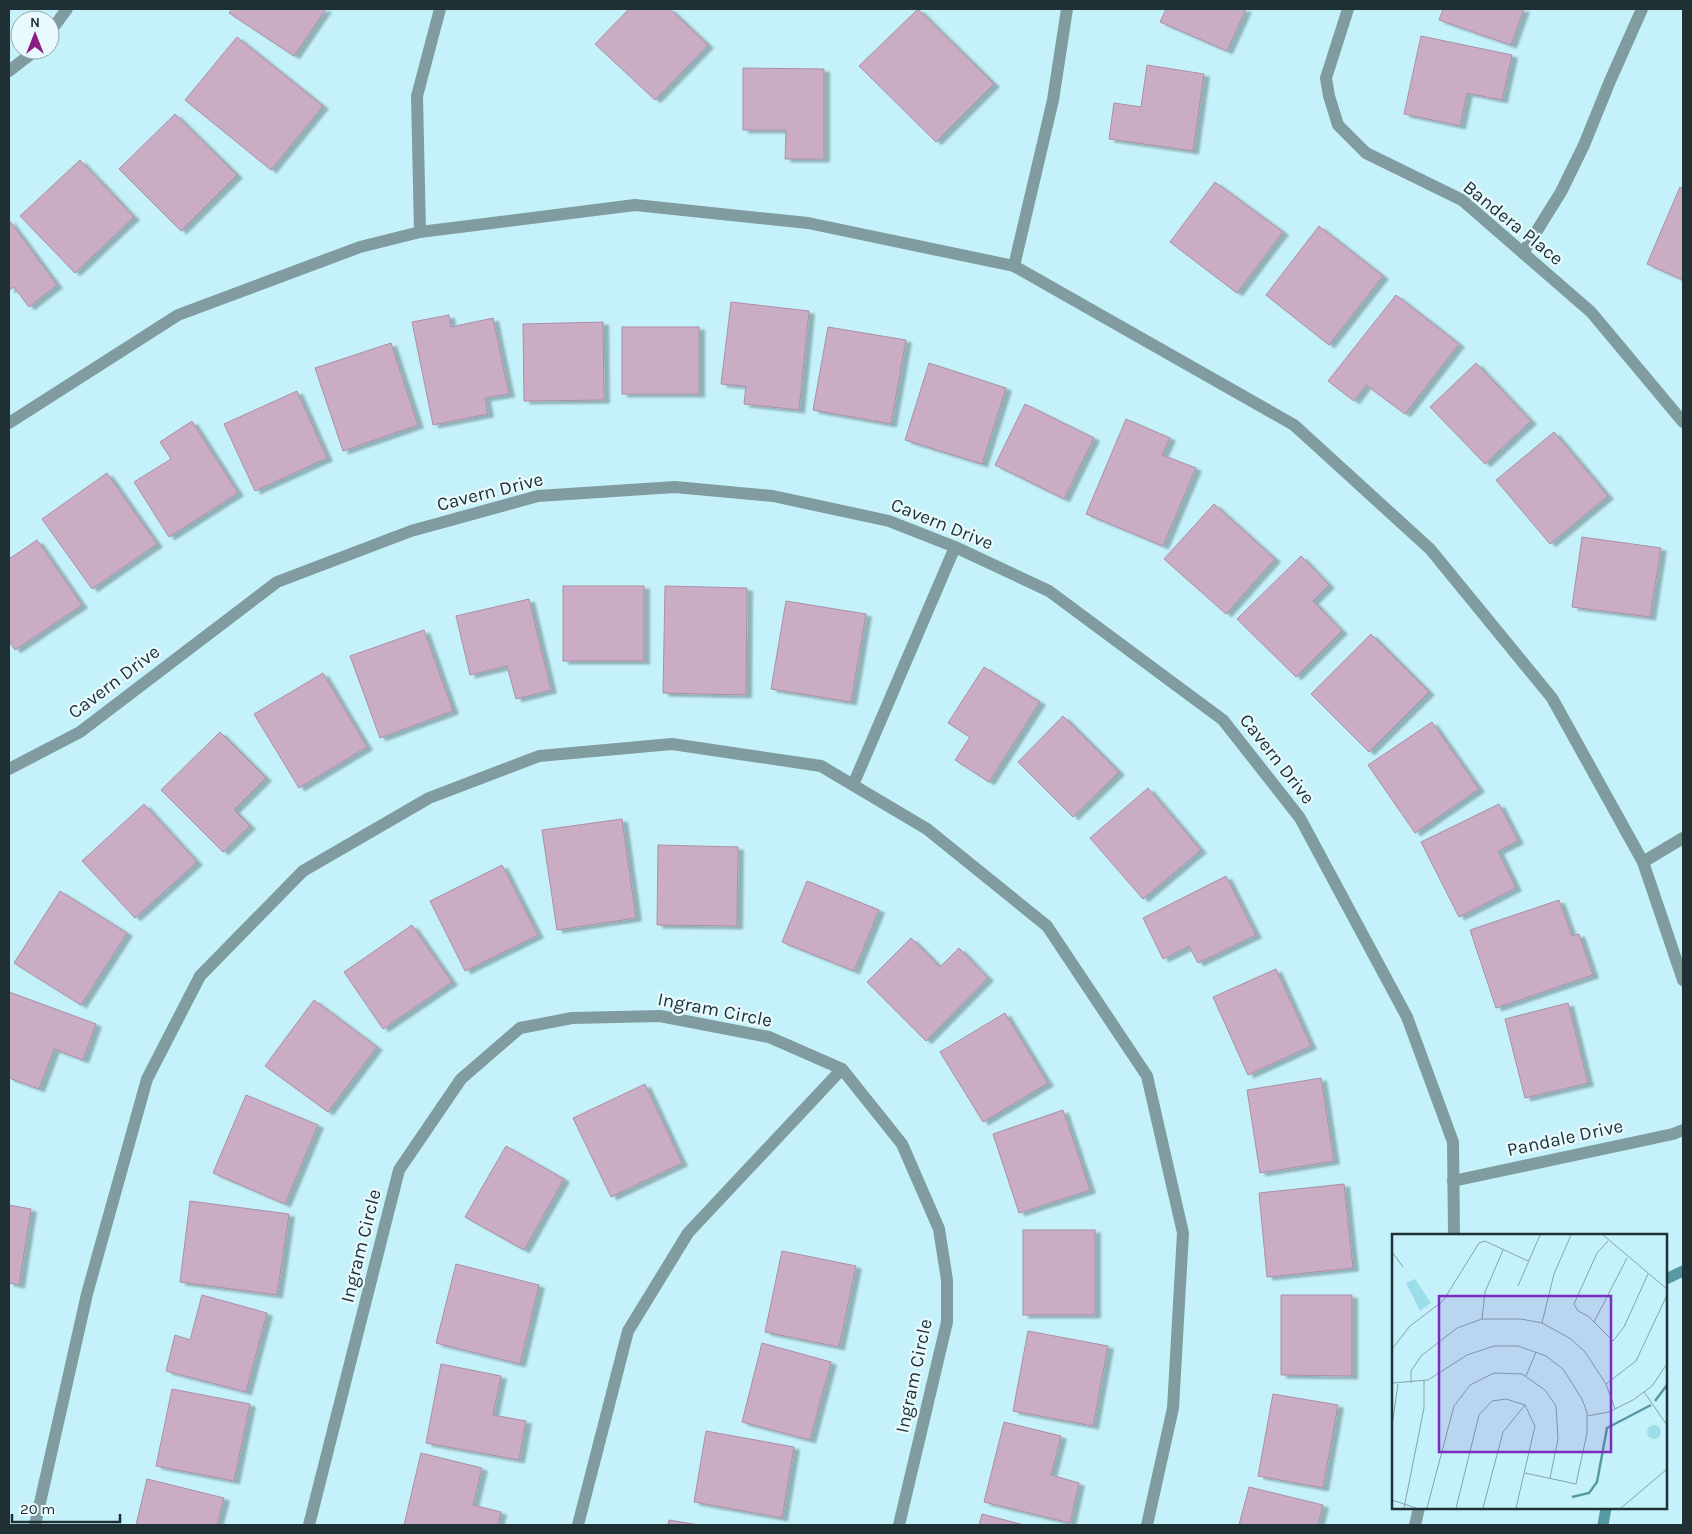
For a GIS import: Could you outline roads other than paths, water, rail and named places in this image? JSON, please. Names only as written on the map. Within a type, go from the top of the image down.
[{"type":"street","points":[[420,232],[417,96],[440,9]]},
{"type":"street","points":[[1014,266],[1053,100],[1067,9]]},
{"type":"street","name":"Bandera Place","points":[[1348,9],[1326,78],[1329,96],[1338,125],[1366,152],[1462,200],[1591,312],[1683,422]]},
{"type":"street","points":[[1522,253],[1561,192],[1584,145],[1642,9]]},
{"type":"street","points":[[9,71],[23,60]]},
{"type":"street","points":[[9,423],[178,315],[360,247],[420,232],[636,205],[808,222],[1014,266],[1294,425],[1430,549],[1552,698],[1643,862],[1683,980]]},
{"type":"street","name":"Cavern Drive","points":[[9,769],[80,732],[277,582],[411,531],[538,496],[675,487],[772,496],[889,520],[1049,591],[1223,720],[1300,818],[1407,1016],[1453,1142],[1454,1234]]},
{"type":"street","points":[[853,785],[955,548]]},
{"type":"street","points":[[35,1525],[87,1294],[147,1079],[200,976],[303,871],[429,798],[539,756],[672,744],[821,766],[927,829],[1047,926],[1147,1076],[1183,1232],[1172,1408],[1147,1525]]},
{"type":"street","points":[[1643,862],[1683,838]]},
{"type":"street","name":"Ingram Circle","points":[[309,1525],[399,1170],[462,1079],[520,1028],[572,1018],[660,1016],[769,1037],[842,1069],[902,1144],[939,1229],[947,1280],[947,1322],[899,1525]]},
{"type":"street","points":[[578,1525],[628,1331],[688,1232],[842,1069]]},
{"type":"street","name":"Pandale Drive","points":[[1453,1180],[1673,1134],[1683,1130]]},
{"type":"street","points":[[1415,1525],[1419,1509]]},
{"type":"waterway","points":[[1667,1279],[1683,1271]]},
{"type":"waterway","points":[[1603,1525],[1606,1509]]}]
